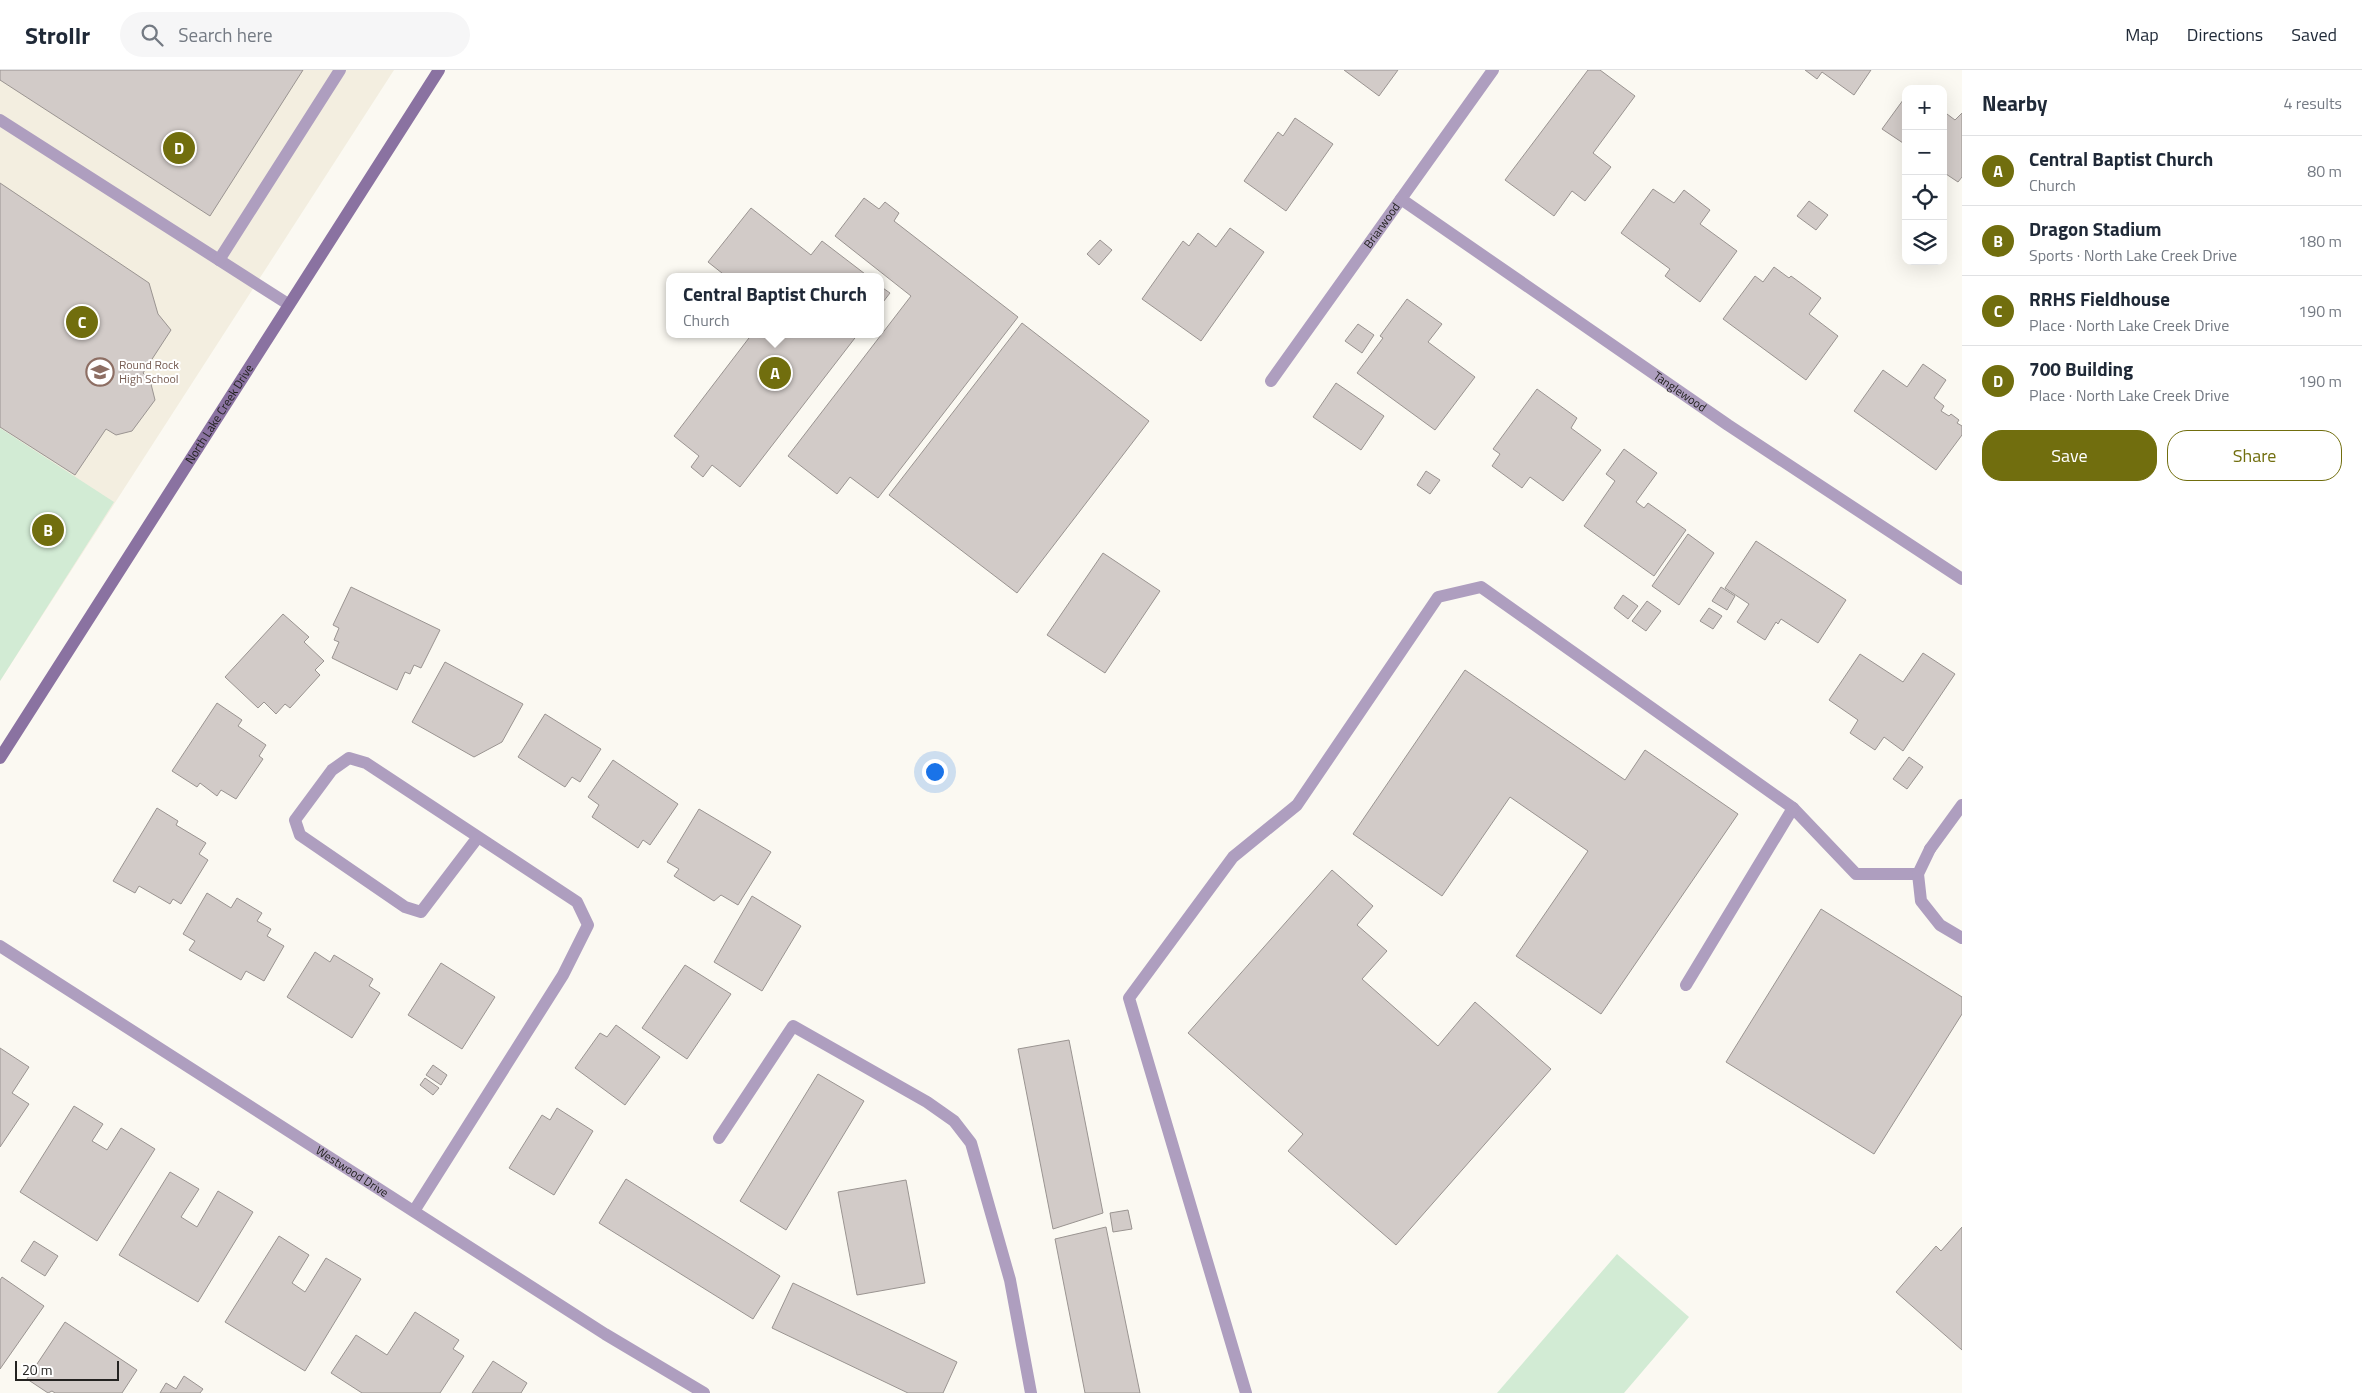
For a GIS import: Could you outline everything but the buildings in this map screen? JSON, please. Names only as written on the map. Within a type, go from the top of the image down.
[{"type":"street","points":[[219,260],[340,70]]},
{"type":"street","name":"North Lake Creek Drive","points":[[0,758],[439,70]]},
{"type":"street","name":"Briarwood","points":[[1271,381],[1493,70]]},
{"type":"street","points":[[0,120],[288,304]]},
{"type":"street","name":"Tanglewood","points":[[1401,198],[1728,425],[1962,579]]},
{"type":"street","points":[[1246,1393],[1128,998],[1233,857],[1297,805],[1438,597],[1481,587],[1794,808],[1856,874],[1918,874]]},
{"type":"street","points":[[414,1211],[563,975],[588,925],[577,902],[366,763],[349,758],[332,770],[295,820],[300,835],[405,907],[421,912],[478,837]]},
{"type":"street","points":[[1962,805],[1930,849],[1918,874],[1921,901],[1940,925],[1962,938]]},
{"type":"street","points":[[1686,985],[1794,808]]},
{"type":"street","name":"Westwood Drive","points":[[0,946],[605,1334],[704,1393]]},
{"type":"street","points":[[719,1138],[793,1026],[927,1102],[954,1121],[971,1143],[1005,1262],[1030,1393]]},
{"type":"shaded area","name":"Round Rock High School","points":[[0,70],[394,70],[0,681]]},
{"type":"green space","points":[[0,428],[114,502],[0,681]]},
{"type":"green space","points":[[1617,1254],[1689,1317],[1624,1393],[1497,1393]]},
{"type":"place","name":"700 Building","points":[[179,148]]},
{"type":"place","name":"RRHS Fieldhouse","points":[[82,322]]},
{"type":"place","name":"Round Rock High School","points":[[100,372]]},
{"type":"place","name":"Central Baptist Church","points":[[775,373]]},
{"type":"place","name":"Dragon Stadium","points":[[48,530]]}]
